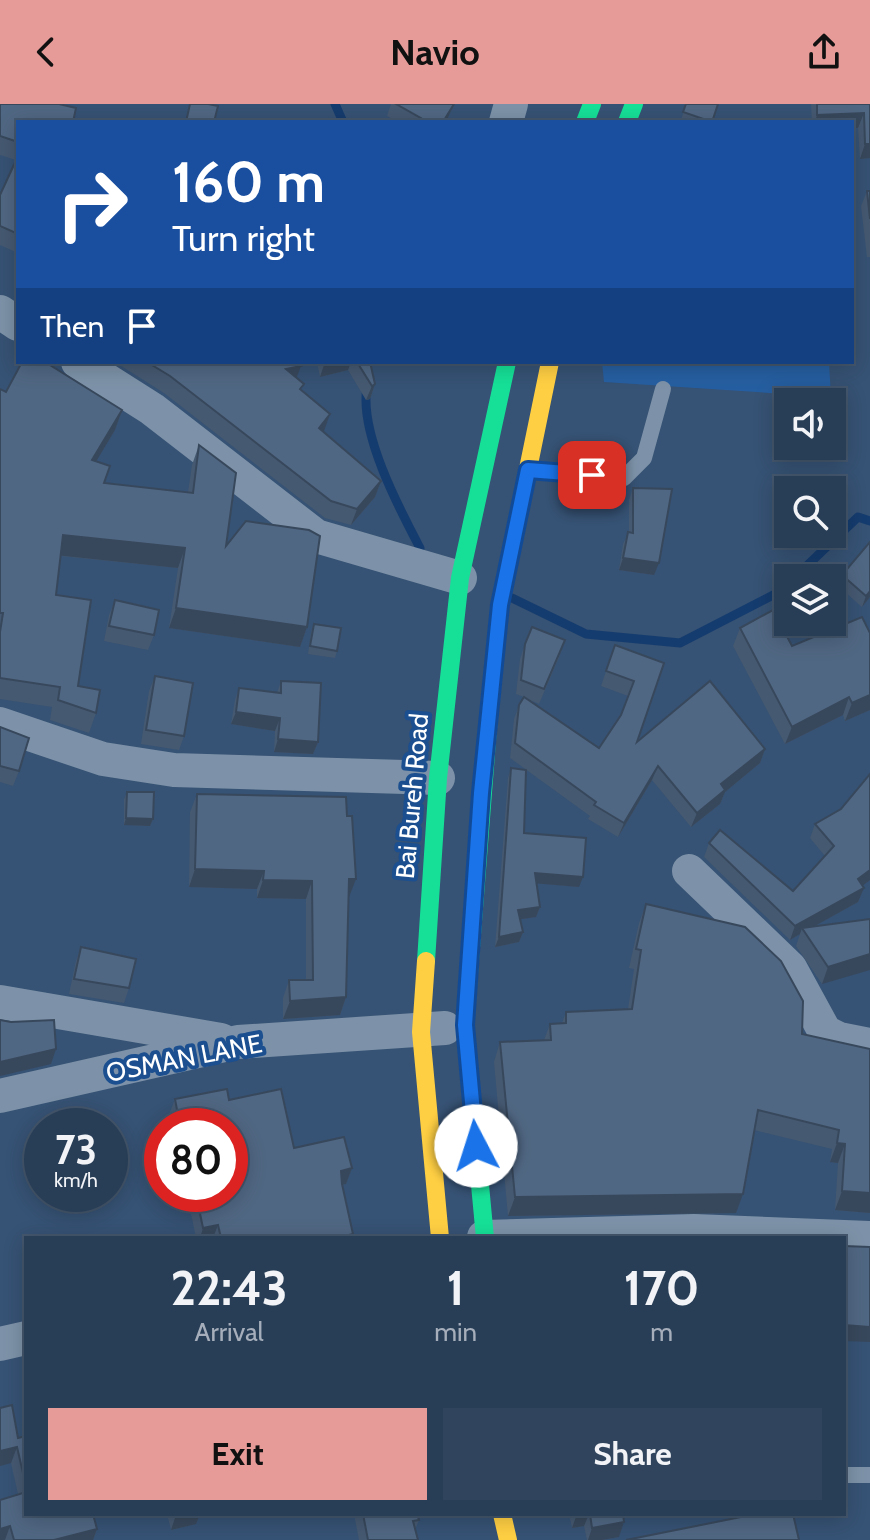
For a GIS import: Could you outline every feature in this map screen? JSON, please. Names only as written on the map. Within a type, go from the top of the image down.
[{"type":"highway","name":"Bai Bureh Road","points":[[440,1236],[421,1032],[438,778],[460,578],[507,364]]},
{"type":"highway","points":[[484,1236],[465,1025],[481,793],[500,605],[550,364]]},
{"type":"highway","points":[[502,1516],[508,1540]]},
{"type":"street","points":[[81,364],[152,409],[316,536],[460,578]]},
{"type":"street","points":[[0,724],[103,759],[174,770],[438,778]]},
{"type":"street","points":[[689,871],[790,968],[825,1032],[839,1039],[870,1045]]},
{"type":"street","points":[[0,1002],[238,1042]]},
{"type":"street","name":"OSMAN LANE","points":[[0,1096],[238,1042],[421,1032],[465,1025]]},
{"type":"street","points":[[519,1236],[694,1231],[820,1236]]},
{"type":"street","points":[[846,1237],[870,1238]]},
{"type":"street","points":[[0,1344],[24,1338]]},
{"type":"lane","points":[[528,470],[624,478],[644,458],[663,389]]},
{"type":"lane","points":[[846,1475],[870,1475]]},
{"type":"shaded area","points":[[602,364],[829,364],[830,388],[774,388],[774,393],[604,382]]},
{"type":"building","points":[[0,104],[59,104],[76,108],[73,120],[16,120],[16,141],[0,136]]},
{"type":"building","points":[[190,104],[218,106],[214,120],[186,120]]},
{"type":"building","points":[[396,104],[454,104],[444,120],[424,120]]},
{"type":"building","points":[[686,104],[718,104],[713,120],[683,112]]},
{"type":"building","points":[[817,104],[870,104],[870,144],[865,144],[864,113],[817,115]]},
{"type":"building","points":[[16,160],[16,233],[0,226],[0,195]]},
{"type":"building","points":[[867,191],[870,191],[870,219]]},
{"type":"building","points":[[21,364],[48,364],[122,410],[92,460],[110,466],[104,483],[193,493],[199,445],[236,473],[226,546],[246,521],[309,530],[320,536],[307,627],[176,608],[185,548],[63,535],[56,595],[91,600],[78,686],[100,690],[96,713],[58,700],[60,687],[0,678],[3,613],[0,613],[0,389],[6,392]]},
{"type":"building","points":[[150,364],[299,364],[301,366],[286,369],[304,384],[300,389],[330,414],[319,428],[381,481],[357,509],[331,501]]},
{"type":"building","points":[[358,364],[370,364],[375,384],[372,386]]},
{"type":"building","points":[[633,488],[672,489],[659,563],[623,558],[628,532],[633,533]]},
{"type":"building","points":[[870,542],[870,591],[866,596],[846,578],[846,570]]},
{"type":"building","points":[[115,600],[159,610],[154,635],[109,626]]},
{"type":"building","points":[[773,610],[774,636],[787,636],[792,646],[816,636],[846,636],[846,624],[862,617],[870,633],[870,695],[852,703],[849,697],[792,727],[740,628]]},
{"type":"building","points":[[314,624],[341,628],[337,651],[310,646]]},
{"type":"building","points":[[532,627],[565,640],[544,689],[521,680],[525,644]]},
{"type":"building","points":[[615,645],[664,663],[637,742],[710,681],[765,749],[721,784],[725,790],[697,813],[658,766],[624,823],[594,805],[596,802],[515,743],[519,705],[524,697],[599,748],[621,715],[634,681],[606,671]]},
{"type":"building","points":[[155,676],[193,683],[184,736],[146,730]]},
{"type":"building","points":[[281,681],[321,683],[318,742],[278,739],[280,718],[236,712],[239,688],[281,693]]},
{"type":"building","points":[[0,727],[29,738],[19,771],[0,766]]},
{"type":"building","points":[[511,768],[526,770],[524,833],[586,838],[583,877],[535,873],[540,907],[518,910],[523,932],[499,937]]},
{"type":"building","points":[[870,774],[870,870],[858,879],[864,888],[795,926],[709,843],[720,830],[793,891],[834,846],[815,824],[841,809]]},
{"type":"building","points":[[127,792],[154,792],[153,819],[126,818]]},
{"type":"building","points":[[197,794],[346,797],[347,816],[352,816],[356,879],[349,879],[346,997],[290,1001],[289,980],[313,980],[312,881],[263,880],[264,871],[195,869]]},
{"type":"building","points":[[646,904],[745,927],[781,961],[803,1001],[802,1034],[870,1049],[870,1193],[842,1191],[845,1144],[837,1143],[839,1130],[758,1110],[743,1194],[515,1197],[500,1042],[551,1040],[550,1024],[566,1023],[566,1012],[632,1009],[641,950],[636,949]]},
{"type":"building","points":[[870,919],[870,954],[828,967],[802,928]]},
{"type":"building","points":[[81,947],[136,959],[129,988],[74,979]]},
{"type":"building","points":[[0,1020],[54,1020],[56,1049],[0,1062]]},
{"type":"building","points":[[227,1089],[229,1100],[281,1089],[294,1148],[344,1137],[352,1168],[341,1171],[342,1184],[353,1234],[221,1236],[218,1225],[203,1228],[200,1212],[248,1212],[248,1108],[177,1108],[175,1099]]},
{"type":"building","points":[[846,1246],[870,1247],[870,1327],[846,1325]]},
{"type":"building","points":[[12,1405],[18,1438],[24,1436],[24,1477],[17,1447],[0,1451],[0,1408]]},
{"type":"building","points":[[24,1493],[24,1516],[94,1516],[97,1529],[54,1540],[14,1540],[10,1526],[0,1529],[0,1500]]},
{"type":"building","points":[[363,1516],[418,1516],[419,1520],[413,1521],[418,1540],[368,1540]]},
{"type":"building","points":[[590,1516],[623,1516],[624,1522],[592,1528]]},
{"type":"building","points":[[793,1516],[799,1540],[626,1540],[741,1517]]},
{"type":"waterway","points":[[335,104],[342,120]]},
{"type":"waterway","points":[[367,387],[366,405],[375,448],[392,492],[420,548]]},
{"type":"waterway","points":[[809,564],[858,517],[870,521]]},
{"type":"waterway","points":[[512,598],[586,634],[680,643],[774,595]]},
{"type":"traffic: fast","points":[[586,120],[592,104]]},
{"type":"traffic: fast","points":[[628,120],[634,104]]},
{"type":"traffic: fast","points":[[426,961],[438,778],[460,578],[507,364]]},
{"type":"traffic: fast","points":[[485,1236],[465,1025],[490,702]]},
{"type":"traffic: slow","points":[[490,702],[500,605],[550,364]]},
{"type":"traffic: slow","points":[[426,961],[421,1032],[440,1236]]},
{"type":"traffic: slow","points":[[502,1516],[508,1540]]},
{"type":"route","points":[[476,1146],[465,1025],[481,793],[500,605],[528,470],[592,475]]}]
